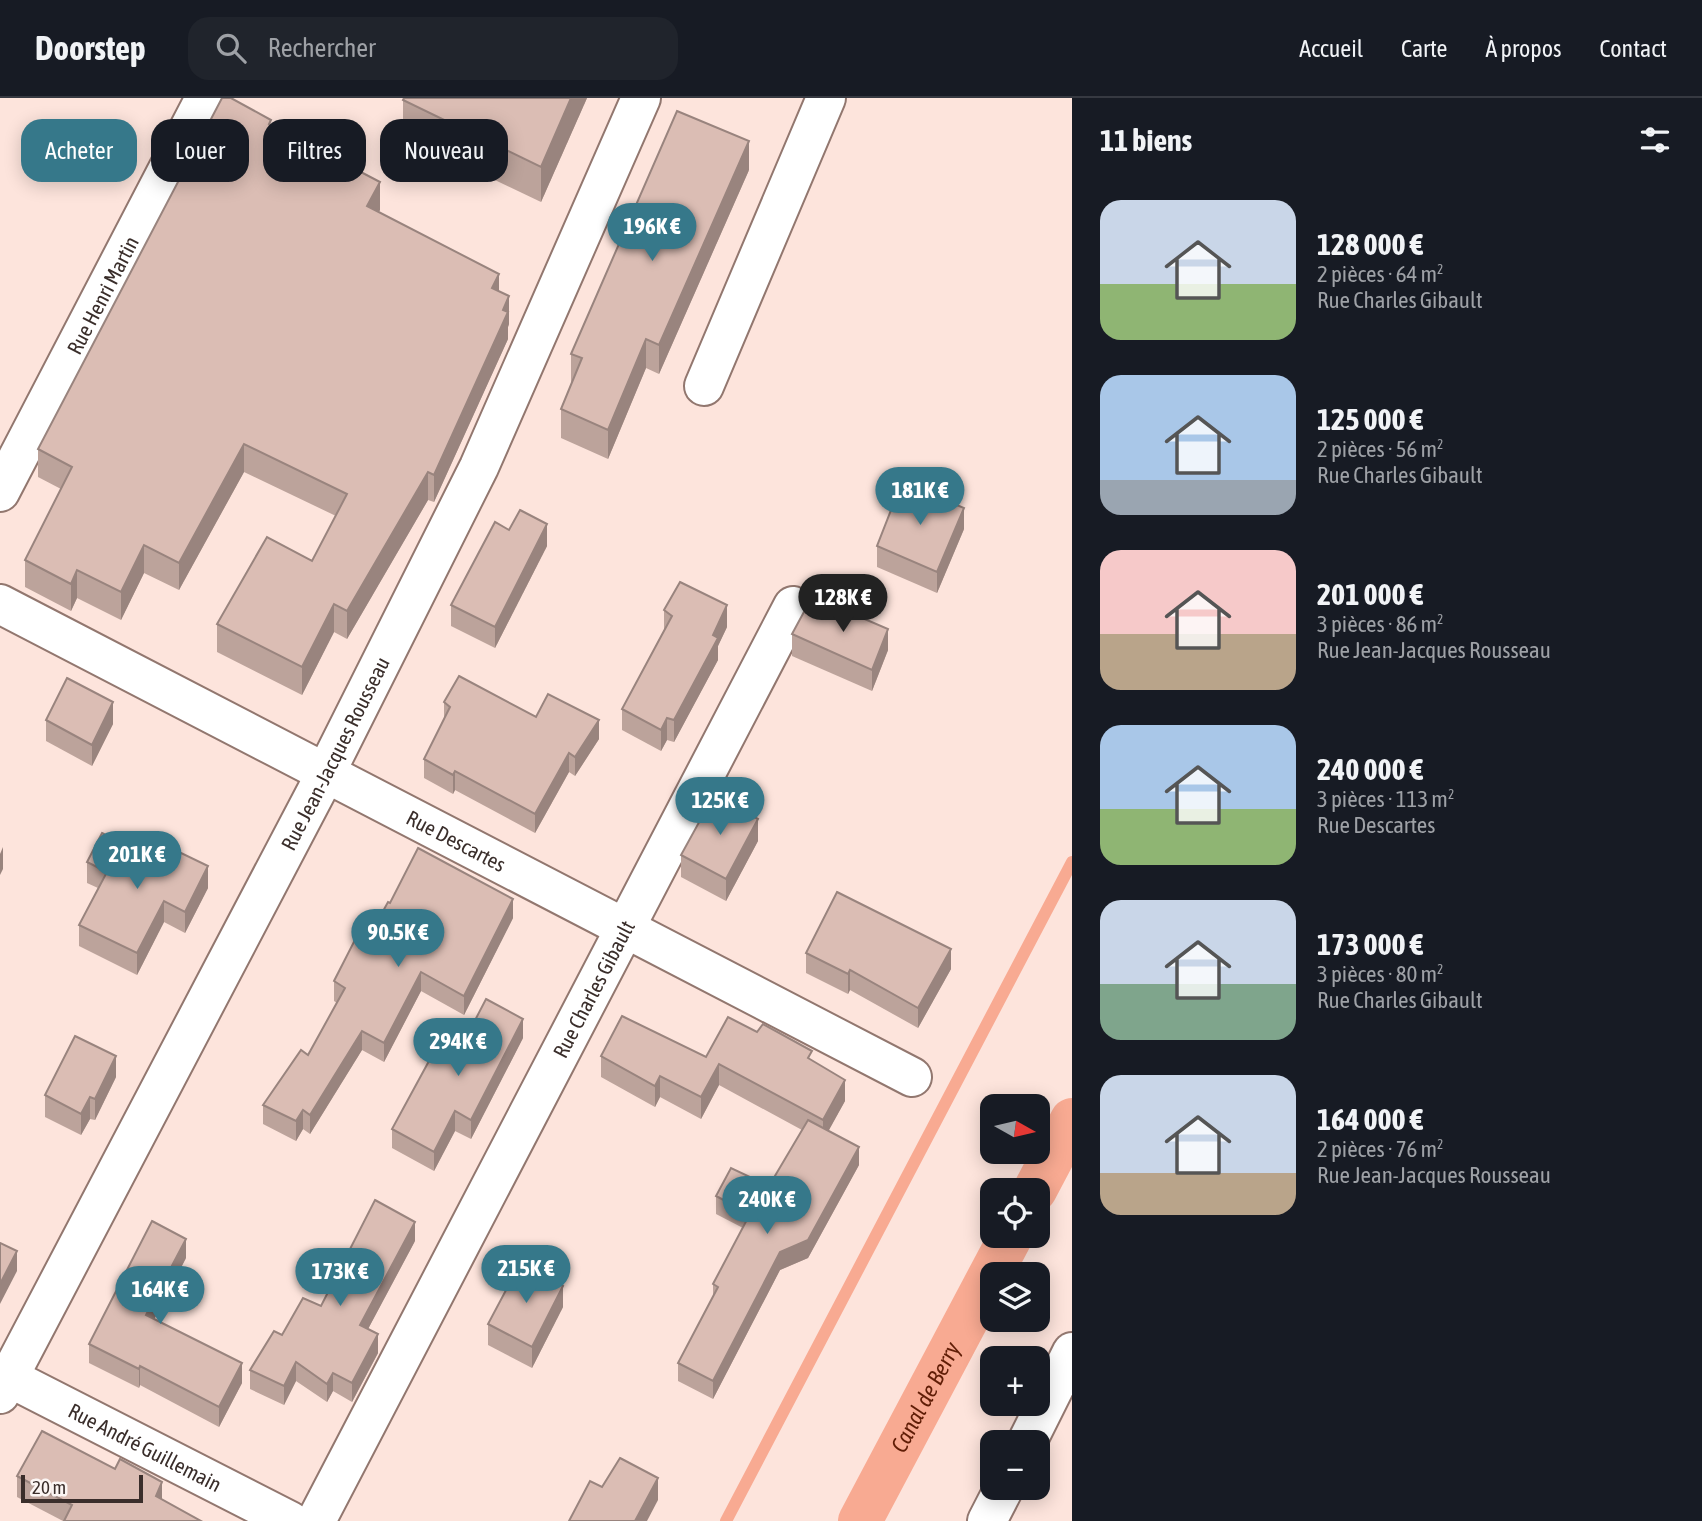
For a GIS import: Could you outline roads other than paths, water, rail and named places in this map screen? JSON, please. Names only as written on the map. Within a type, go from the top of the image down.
[{"type":"street","name":"Rue Henri Martin","points":[[0,492],[205,98]]},
{"type":"street","name":"Rue Jean-Jacques Rousseau","points":[[3,1381],[326,773],[479,467],[641,98]]},
{"type":"street","points":[[705,386],[826,98]]},
{"type":"street","name":"Rue Descartes","points":[[0,604],[912,1077]]},
{"type":"street","name":"Rue Charles Gibault","points":[[316,1521],[793,606]]},
{"type":"street","points":[[1033,1430],[1072,1352]]},
{"type":"street","name":"Rue André Guillemain","points":[[3,1381],[290,1521]]},
{"type":"street","points":[[987,1521],[998,1500]]},
{"type":"waterway","points":[[726,1521],[1072,862]]},
{"type":"waterway","name":"Canal de Berry","points":[[1041,1178],[1072,1120]]},
{"type":"waterway","name":"Canal de Berry","points":[[860,1521],[1005,1248]]}]
